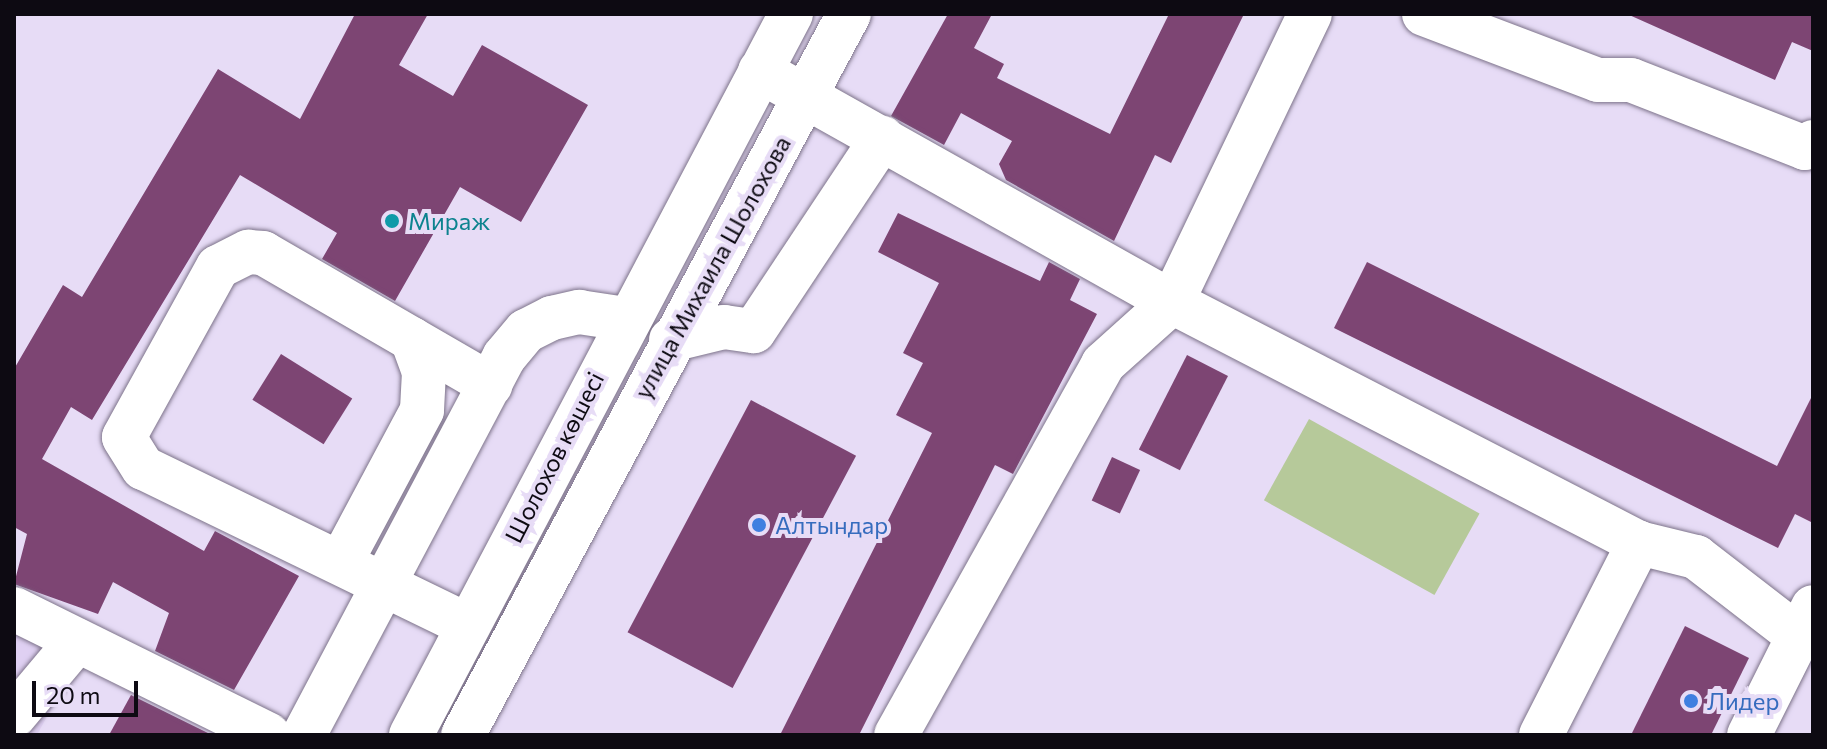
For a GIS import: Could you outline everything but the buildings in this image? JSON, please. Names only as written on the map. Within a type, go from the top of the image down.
[{"type":"main road","points":[[791,14],[760,71],[1172,302],[1639,543],[1696,557],[1805,621],[1749,735]]},
{"type":"main road","points":[[806,95],[849,14]]},
{"type":"main road","points":[[896,735],[1103,364],[1172,302],[1310,14]]},
{"type":"main road","points":[[1424,14],[1598,80],[1631,80],[1805,148],[1813,142]]},
{"type":"main road","name":"Шолохов көшесі","points":[[411,735],[625,319],[760,71]]},
{"type":"main road","name":"улица Михаила Шолохова","points":[[619,439],[806,95]]},
{"type":"main road","points":[[671,340],[724,327],[754,331],[882,138]]},
{"type":"main road","points":[[467,625],[143,468],[124,437],[218,267],[232,256],[263,253],[491,385]]},
{"type":"main road","points":[[304,735],[389,585],[491,385],[526,331],[552,318],[579,312],[625,319]]},
{"type":"main road","points":[[341,562],[422,410],[424,372],[412,339]]},
{"type":"main road","name":"Шолохов көшесі","points":[[463,735],[619,439]]},
{"type":"main road","points":[[1541,735],[1639,543]]},
{"type":"main road","points":[[14,609],[269,735]]},
{"type":"main road","points":[[14,716],[77,641]]},
{"type":"shaded area","points":[[14,632],[75,665],[37,735],[14,735]]},
{"type":"green space","points":[[1309,419],[1480,514],[1434,595],[1264,500]]},
{"type":"place","name":"Мираж","points":[[392,221]]},
{"type":"place","name":"Алтындар","points":[[759,525]]},
{"type":"place","name":"Лидер","points":[[1691,701]]}]
